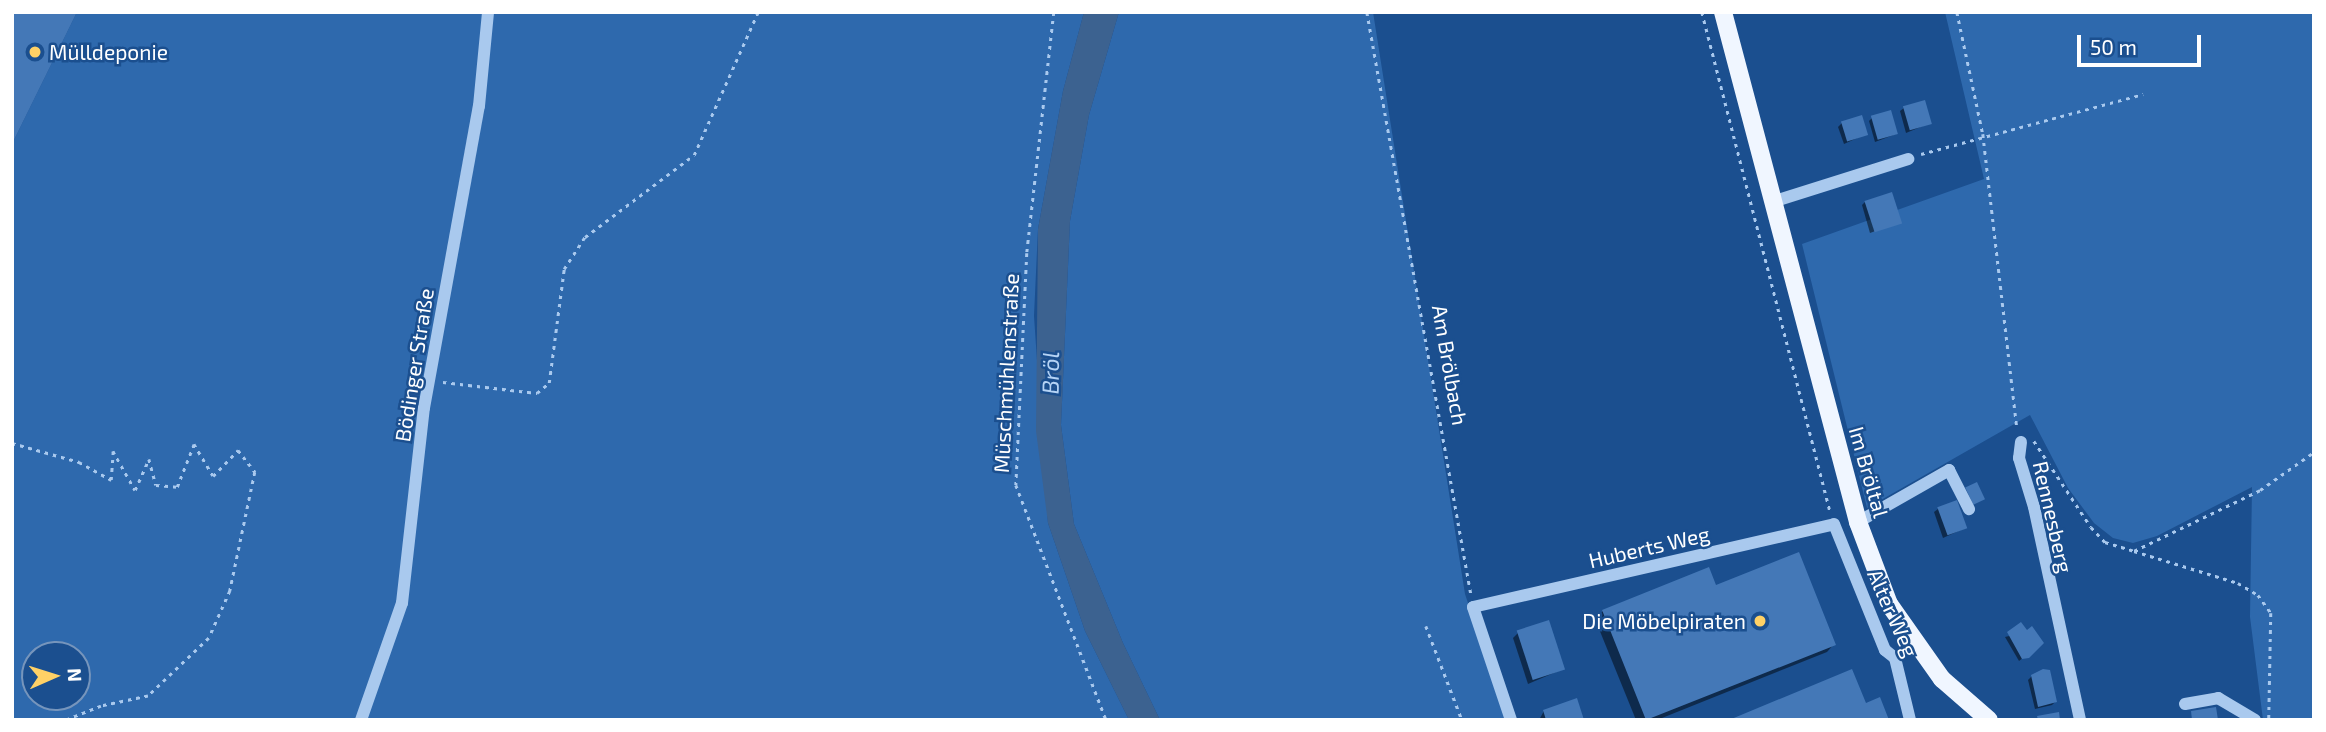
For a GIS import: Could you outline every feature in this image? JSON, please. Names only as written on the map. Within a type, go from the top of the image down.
[{"type":"main road","name":"Im Bröltal","points":[[1723,12],[1858,522],[1889,604],[1942,679],[1989,720]]},
{"type":"street","name":"Bödinger Straße","points":[[362,720],[402,603],[429,380],[479,106],[488,12]]},
{"type":"street","points":[[1772,202],[1908,159]]},
{"type":"street","name":"Rennesberg","points":[[2021,442],[2019,458],[2034,507],[2080,720]]},
{"type":"street","points":[[1858,522],[1949,470],[1969,509]]},
{"type":"street","name":"Huberts Weg","points":[[1473,607],[1834,524]]},
{"type":"street","name":"Alter Weg","points":[[1834,524],[1885,650],[1895,658],[1910,720]]},
{"type":"street","points":[[1473,607],[1511,720]]},
{"type":"street","points":[[2185,704],[2218,698],[2255,720]]},
{"type":"path","points":[[429,380],[537,393],[549,383],[564,269],[585,237],[694,155],[758,12]]},
{"type":"path","name":"Müschmühlenstraße","points":[[1054,12],[1027,253],[1016,485],[1106,720]]},
{"type":"path","name":"Am Brölbach","points":[[1367,12],[1473,607]]},
{"type":"path","points":[[1702,12],[1834,524]]},
{"type":"path","points":[[1957,12],[1983,134],[2017,427]]},
{"type":"path","points":[[1908,159],[1983,134],[2143,94]]},
{"type":"path","name":"Rennesberg","points":[[2021,442],[2038,444],[2076,512],[2105,542],[2134,551]]},
{"type":"path","points":[[12,443],[79,462],[111,480],[113,451],[135,491],[149,459],[156,485],[177,486],[194,444],[213,476],[238,450],[255,472],[240,554],[209,638],[191,659],[148,696],[101,706],[67,720]]},
{"type":"path","points":[[2134,551],[2260,490],[2314,452]]},
{"type":"path","points":[[2134,551],[2238,583],[2258,595],[2271,613],[2269,720]]},
{"type":"path","points":[[1426,626],[1462,720]]},
{"type":"shaded area","points":[[77,12],[1084,12],[1063,91],[1038,229],[1034,316],[1048,523],[1085,631],[1129,720],[12,720],[12,144]]},
{"type":"shaded area","points":[[1119,12],[1373,12],[1465,594],[1507,720],[1160,720],[1123,643],[1074,524],[1061,425],[1070,221],[1089,115]]},
{"type":"shaded area","points":[[1945,12],[2314,12],[2314,720],[2263,720],[2250,617],[2252,487],[2157,536],[2133,543],[2113,538],[2094,523],[2068,488],[2030,415],[1867,508],[1802,244],[1984,179]]},
{"type":"water","name":"Bröl","points":[[1084,12],[1119,12],[1089,115],[1070,221],[1061,425],[1074,524],[1123,643],[1160,720],[1129,720],[1085,631],[1048,523],[1036,431],[1038,229],[1063,91]]},
{"type":"building","name":"Mülldeponie","points":[[12,12],[77,12],[12,144]]},
{"type":"building","points":[[1925,100],[1932,124],[1910,130],[1903,106]]},
{"type":"building","points":[[1891,110],[1898,134],[1878,140],[1871,116]]},
{"type":"building","points":[[1862,115],[1868,135],[1847,142],[1841,121]]},
{"type":"building","points":[[1892,192],[1902,223],[1875,232],[1864,201]]},
{"type":"building","points":[[1977,482],[1985,499],[1973,505],[1965,487]]},
{"type":"building","points":[[1957,500],[1967,528],[1948,535],[1937,507]]},
{"type":"building","points":[[1799,552],[1836,645],[1646,720],[1602,610],[1709,567],[1716,585]]},
{"type":"building","points":[[1549,620],[1565,669],[1533,680],[1517,631]]},
{"type":"building","points":[[2021,622],[2027,630],[2032,626],[2044,643],[2029,658],[2022,659],[2007,632]]},
{"type":"building","points":[[1852,669],[1866,703],[1880,697],[1889,720],[1729,720]]},
{"type":"building","points":[[2043,669],[2050,670],[2057,702],[2038,707],[2031,675]]},
{"type":"building","points":[[1577,698],[1584,720],[1546,720],[1543,710]]},
{"type":"building","points":[[2216,707],[2218,720],[2192,720],[2191,711]]},
{"type":"building","points":[[2059,712],[2060,720],[2038,720],[2037,716]]},
{"type":"place","name":"Mülldeponie","points":[[35,52]]},
{"type":"place","name":"Die Möbelpiraten","points":[[1760,621]]}]
